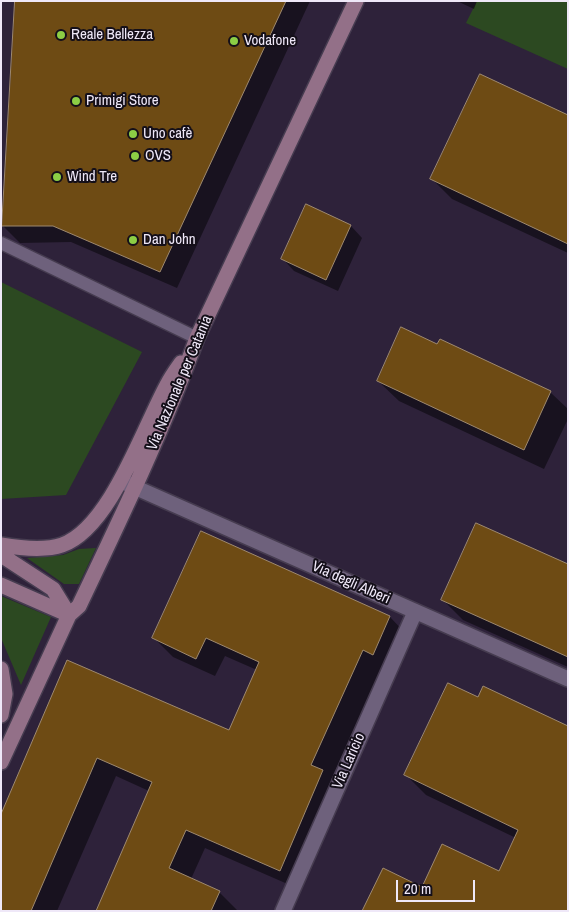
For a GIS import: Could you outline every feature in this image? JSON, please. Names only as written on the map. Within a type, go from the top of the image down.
[{"type":"main road","name":"Via Nazionale per Catania","points":[[1,762],[69,614],[79,606],[135,487],[178,389],[197,338],[356,1]]},
{"type":"main road","points":[[1,545],[25,549],[60,546],[75,540],[90,527],[120,481],[167,384],[197,338]]},
{"type":"main road","points":[[1,556],[53,589],[69,614]]},
{"type":"main road","points":[[1,585],[69,614]]},
{"type":"main road","points":[[1,669],[6,694],[1,715]]},
{"type":"street","name":"Via degli Alberi","points":[[120,481],[568,679]]},
{"type":"street","name":"Via Laricio","points":[[283,911],[415,612]]},
{"type":"lane","points":[[1,243],[197,338]]},
{"type":"green space","points":[[477,1],[568,1],[568,69],[466,23]]},
{"type":"green space","points":[[1,282],[142,352],[66,495],[1,499]]},
{"type":"green space","points":[[96,548],[79,584],[64,584],[27,558],[63,555],[79,549]]},
{"type":"green space","points":[[1,596],[51,617],[21,685],[1,638]]},
{"type":"building","points":[[15,1],[286,1],[160,272],[53,226],[2,226]]},
{"type":"building","points":[[480,74],[568,115],[568,244],[430,179]]},
{"type":"building","points":[[306,204],[351,225],[326,280],[281,259]]},
{"type":"building","points":[[401,327],[437,344],[440,339],[551,391],[524,450],[377,381]]},
{"type":"building","points":[[476,523],[568,564],[568,657],[441,600]]},
{"type":"building","points":[[201,531],[390,616],[373,655],[363,650],[311,765],[323,770],[280,871],[186,830],[169,868],[220,891],[211,911],[96,911],[152,782],[97,758],[31,911],[1,911],[1,814],[67,660],[229,730],[259,662],[206,638],[196,659],[152,638]]},
{"type":"building","points":[[448,683],[478,697],[483,686],[568,726],[568,911],[362,911],[383,868],[422,887],[442,844],[499,871],[518,830],[404,775]]},
{"type":"place","name":"Reale Bellezza","points":[[61,35]]},
{"type":"place","name":"Vodafone","points":[[234,41]]},
{"type":"place","name":"Primigi Store","points":[[76,101]]},
{"type":"place","name":"Uno cafè","points":[[133,134]]},
{"type":"place","name":"OVS","points":[[135,156]]},
{"type":"place","name":"Wind Tre","points":[[57,177]]},
{"type":"place","name":"Dan John","points":[[133,240]]}]
